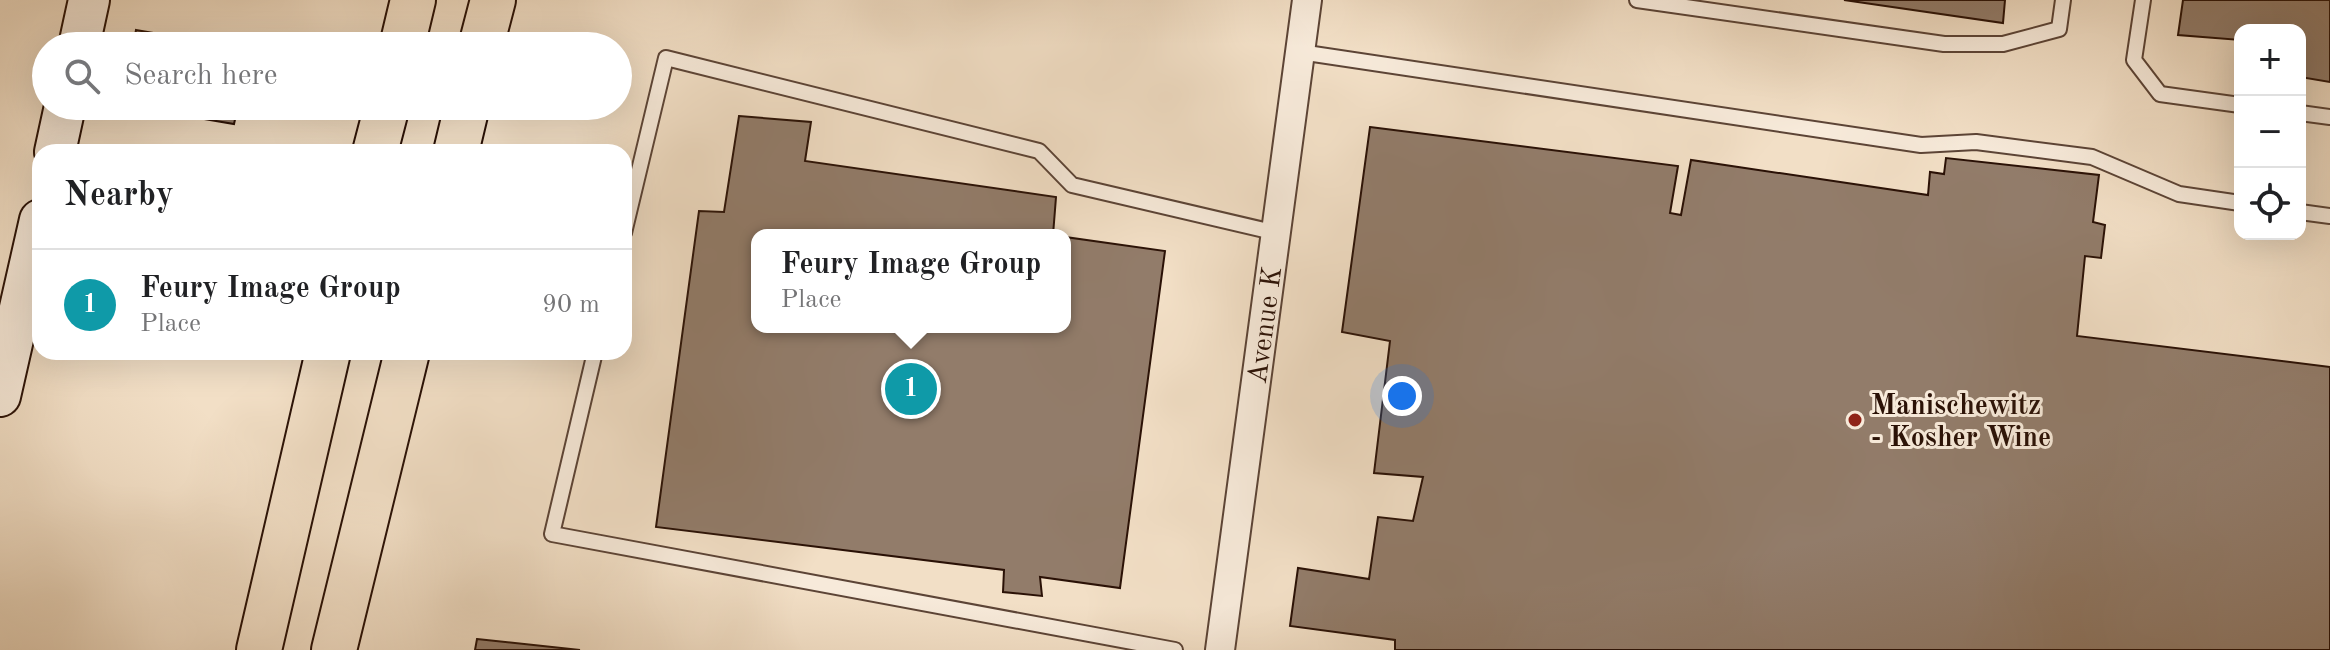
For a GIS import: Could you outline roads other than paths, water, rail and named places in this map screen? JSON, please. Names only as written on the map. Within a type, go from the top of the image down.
[{"type":"highway","points":[[405,32],[413,0]]},
{"type":"highway","points":[[485,32],[493,0]]},
{"type":"highway","points":[[377,144],[383,120]]},
{"type":"highway","points":[[458,144],[464,120]]},
{"type":"highway","points":[[259,650],[326,360]]},
{"type":"highway","points":[[334,650],[405,360]]},
{"type":"main road","points":[[82,32],[89,0]]},
{"type":"main road","points":[[57,144],[62,120]]},
{"type":"main road","points":[[0,396],[28,329],[32,293]]},
{"type":"street","name":"Avenue K","points":[[1220,650],[1307,0]]},
{"type":"lane","points":[[1637,0],[1959,44],[2003,44],[2059,29],[2063,0]]},
{"type":"lane","points":[[2143,0],[2134,60],[2160,94],[2234,104]]},
{"type":"lane","points":[[1300,52],[1921,145],[1976,142],[2092,157],[2179,194],[2234,202]]},
{"type":"lane","points":[[632,200],[666,58],[1039,151],[1072,185],[1277,233]]},
{"type":"lane","points":[[2306,114],[2330,117]]},
{"type":"lane","points":[[2306,213],[2330,216]]},
{"type":"lane","points":[[593,360],[552,534],[1175,650]]},
{"type":"place","name":"Feury Image Group","points":[[911,389]]},
{"type":"place","name":"Manischewitz - Kosher Wine","points":[[1855,420]]}]
